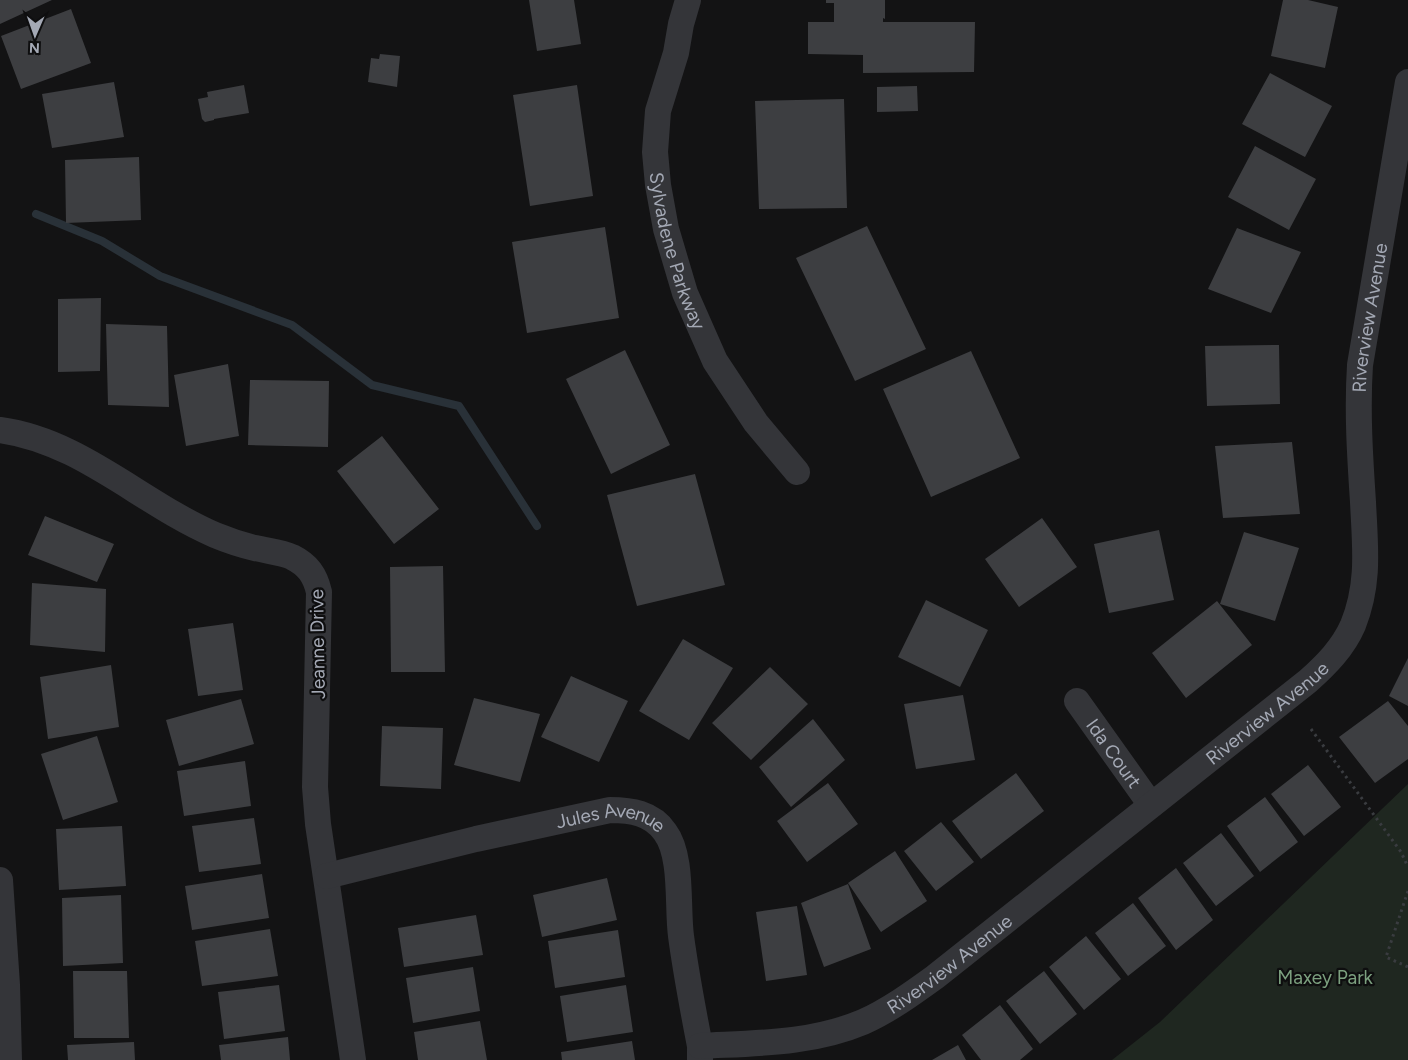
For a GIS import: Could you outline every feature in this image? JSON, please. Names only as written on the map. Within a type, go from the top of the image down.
[{"type":"street","name":"Sylvadene Parkway","points":[[688,0],[681,24],[676,53],[658,111],[656,152],[658,185],[666,230],[685,293],[715,361],[756,423],[797,472]]},
{"type":"street","name":"Riverview Avenue","points":[[700,1053],[802,1039],[846,1028],[883,1011],[934,977],[1308,681],[1330,661],[1352,627],[1360,607],[1365,584],[1367,557],[1358,402],[1360,366],[1408,82]]},
{"type":"street","name":"Jeanne Drive","points":[[0,430],[40,438],[68,450],[174,514],[215,535],[251,547],[291,557],[309,569],[316,580],[319,592],[315,787],[318,824],[353,1060]]},
{"type":"street","name":"Ida Court","points":[[1077,701],[1151,805]]},
{"type":"street","name":"Jules Avenue","points":[[327,876],[476,839],[610,810],[632,810],[650,819],[664,831],[674,850],[681,935],[700,1053]]},
{"type":"street","points":[[0,880],[7,985],[9,1060]]},
{"type":"path","points":[[1311,728],[1401,852],[1408,867]]},
{"type":"path","points":[[1408,891],[1386,957],[1408,967]]},
{"type":"green space","name":"Maxey Park","points":[[1408,784],[1408,1060],[1112,1060],[1160,1022]]},
{"type":"building","points":[[0,0],[52,0],[0,24]]},
{"type":"building","points":[[529,0],[574,0],[581,44],[537,51]]},
{"type":"building","points":[[826,0],[885,0],[885,19],[883,18],[883,22],[975,22],[974,72],[863,73],[863,55],[808,54],[808,22],[834,22],[834,3],[826,3]]},
{"type":"building","points":[[1283,0],[1308,0],[1338,7],[1325,68],[1271,56]]},
{"type":"building","points":[[71,9],[91,63],[21,89],[1,36]]},
{"type":"building","points":[[380,54],[400,56],[397,87],[368,82],[371,58],[379,59]]},
{"type":"building","points":[[1270,73],[1332,106],[1305,157],[1242,124]]},
{"type":"building","points":[[114,82],[124,137],[52,148],[42,94]]},
{"type":"building","points":[[244,85],[249,113],[205,122],[202,119],[198,99],[208,97],[207,92]]},
{"type":"building","points":[[577,85],[593,196],[530,206],[513,95]]},
{"type":"building","points":[[917,86],[918,111],[877,112],[877,87]]},
{"type":"building","points":[[844,99],[847,208],[759,209],[755,101]]},
{"type":"building","points":[[1255,146],[1316,179],[1289,230],[1228,197]]},
{"type":"building","points":[[139,157],[141,220],[66,223],[65,160]]},
{"type":"building","points":[[867,226],[926,349],[855,381],[796,258]]},
{"type":"building","points":[[605,227],[619,318],[527,333],[512,242]]},
{"type":"building","points":[[1237,228],[1301,252],[1271,313],[1208,289]]},
{"type":"building","points":[[101,298],[100,371],[58,372],[58,299]]},
{"type":"building","points":[[106,324],[167,326],[169,407],[108,405]]},
{"type":"building","points":[[1279,345],[1280,404],[1207,406],[1205,346]]},
{"type":"building","points":[[625,350],[670,445],[611,474],[566,379]]},
{"type":"building","points":[[971,351],[1020,458],[931,497],[883,389]]},
{"type":"building","points":[[228,364],[239,436],[186,446],[174,375]]},
{"type":"building","points":[[250,380],[329,381],[328,447],[248,445]]},
{"type":"building","points":[[382,436],[439,509],[394,544],[337,471]]},
{"type":"building","points":[[1292,442],[1300,514],[1223,518],[1215,446]]},
{"type":"building","points":[[695,474],[725,585],[637,606],[607,495]]},
{"type":"building","points":[[45,516],[114,544],[97,582],[28,555]]},
{"type":"building","points":[[1042,518],[1077,567],[1019,607],[985,559]]},
{"type":"building","points":[[1159,530],[1174,600],[1109,613],[1094,544]]},
{"type":"building","points":[[1244,532],[1299,548],[1275,621],[1220,604]]},
{"type":"building","points":[[443,566],[445,672],[391,672],[390,567]]},
{"type":"building","points":[[32,583],[106,589],[105,652],[30,645]]},
{"type":"building","points":[[926,600],[988,630],[960,687],[898,657]]},
{"type":"building","points":[[1217,601],[1252,645],[1186,698],[1152,653]]},
{"type":"building","points":[[233,623],[243,690],[198,696],[188,629]]},
{"type":"building","points":[[683,639],[733,668],[689,740],[639,711]]},
{"type":"building","points":[[1408,658],[1408,706],[1389,696]]},
{"type":"building","points":[[111,665],[119,727],[48,739],[40,677]]},
{"type":"building","points":[[770,667],[808,704],[751,760],[712,723]]},
{"type":"building","points":[[571,676],[628,701],[599,762],[541,737]]},
{"type":"building","points":[[963,695],[975,760],[916,769],[904,704]]},
{"type":"building","points":[[474,698],[540,714],[520,782],[454,765]]},
{"type":"building","points":[[241,699],[254,744],[179,766],[166,720]]},
{"type":"building","points":[[1388,701],[1408,726],[1408,759],[1375,783],[1339,737]]},
{"type":"building","points":[[813,719],[845,760],[791,807],[759,767]]},
{"type":"building","points":[[382,726],[443,728],[441,789],[380,786]]},
{"type":"building","points":[[97,736],[118,802],[63,820],[41,754]]},
{"type":"building","points":[[245,761],[251,806],[184,816],[177,771]]},
{"type":"building","points":[[1308,765],[1341,807],[1304,836],[1271,794]]},
{"type":"building","points":[[1016,773],[1044,811],[981,859],[952,821]]},
{"type":"building","points":[[828,783],[858,824],[807,862],[777,821]]},
{"type":"building","points":[[1265,797],[1298,842],[1260,872],[1227,826]]},
{"type":"building","points":[[254,818],[261,864],[199,872],[192,826]]},
{"type":"building","points":[[941,822],[974,862],[936,891],[904,851]]},
{"type":"building","points":[[122,826],[126,886],[59,890],[56,829]]},
{"type":"building","points":[[1221,833],[1254,876],[1216,906],[1183,863]]},
{"type":"building","points":[[895,851],[927,901],[881,932],[848,883]]},
{"type":"building","points":[[1176,868],[1213,920],[1176,950],[1138,898]]},
{"type":"building","points":[[262,874],[269,918],[192,930],[185,886]]},
{"type":"building","points":[[607,878],[617,920],[542,937],[533,895]]},
{"type":"building","points":[[848,884],[871,949],[824,967],[801,903]]},
{"type":"building","points":[[121,895],[123,963],[63,966],[62,898]]},
{"type":"building","points":[[1133,903],[1166,946],[1128,976],[1095,933]]},
{"type":"building","points":[[797,906],[807,975],[766,981],[756,912]]},
{"type":"building","points":[[476,915],[483,955],[404,967],[398,928]]},
{"type":"building","points":[[270,929],[278,976],[202,986],[195,941]]},
{"type":"building","points":[[618,930],[625,977],[555,988],[548,941]]},
{"type":"building","points":[[1086,936],[1121,979],[1084,1010],[1049,967]]},
{"type":"building","points":[[473,967],[480,1011],[413,1023],[406,978]]},
{"type":"building","points":[[73,971],[127,971],[129,1038],[74,1038]]},
{"type":"building","points":[[1044,971],[1077,1014],[1040,1044],[1006,1001]]},
{"type":"building","points":[[279,985],[285,1031],[224,1039],[218,992]]},
{"type":"building","points":[[626,985],[633,1032],[567,1042],[560,996]]},
{"type":"building","points":[[1000,1005],[1033,1049],[1020,1060],[981,1060],[962,1035]]},
{"type":"building","points":[[480,1021],[487,1060],[418,1060],[414,1032]]},
{"type":"building","points":[[288,1037],[290,1060],[221,1060],[219,1045]]},
{"type":"building","points":[[632,1041],[635,1060],[562,1060],[561,1052]]},
{"type":"building","points":[[134,1042],[135,1060],[68,1060],[67,1045]]},
{"type":"building","points":[[958,1045],[966,1060],[932,1060]]},
{"type":"waterway","points":[[36,214],[102,241],[160,276],[292,325],[372,385],[459,406],[537,526]]}]
